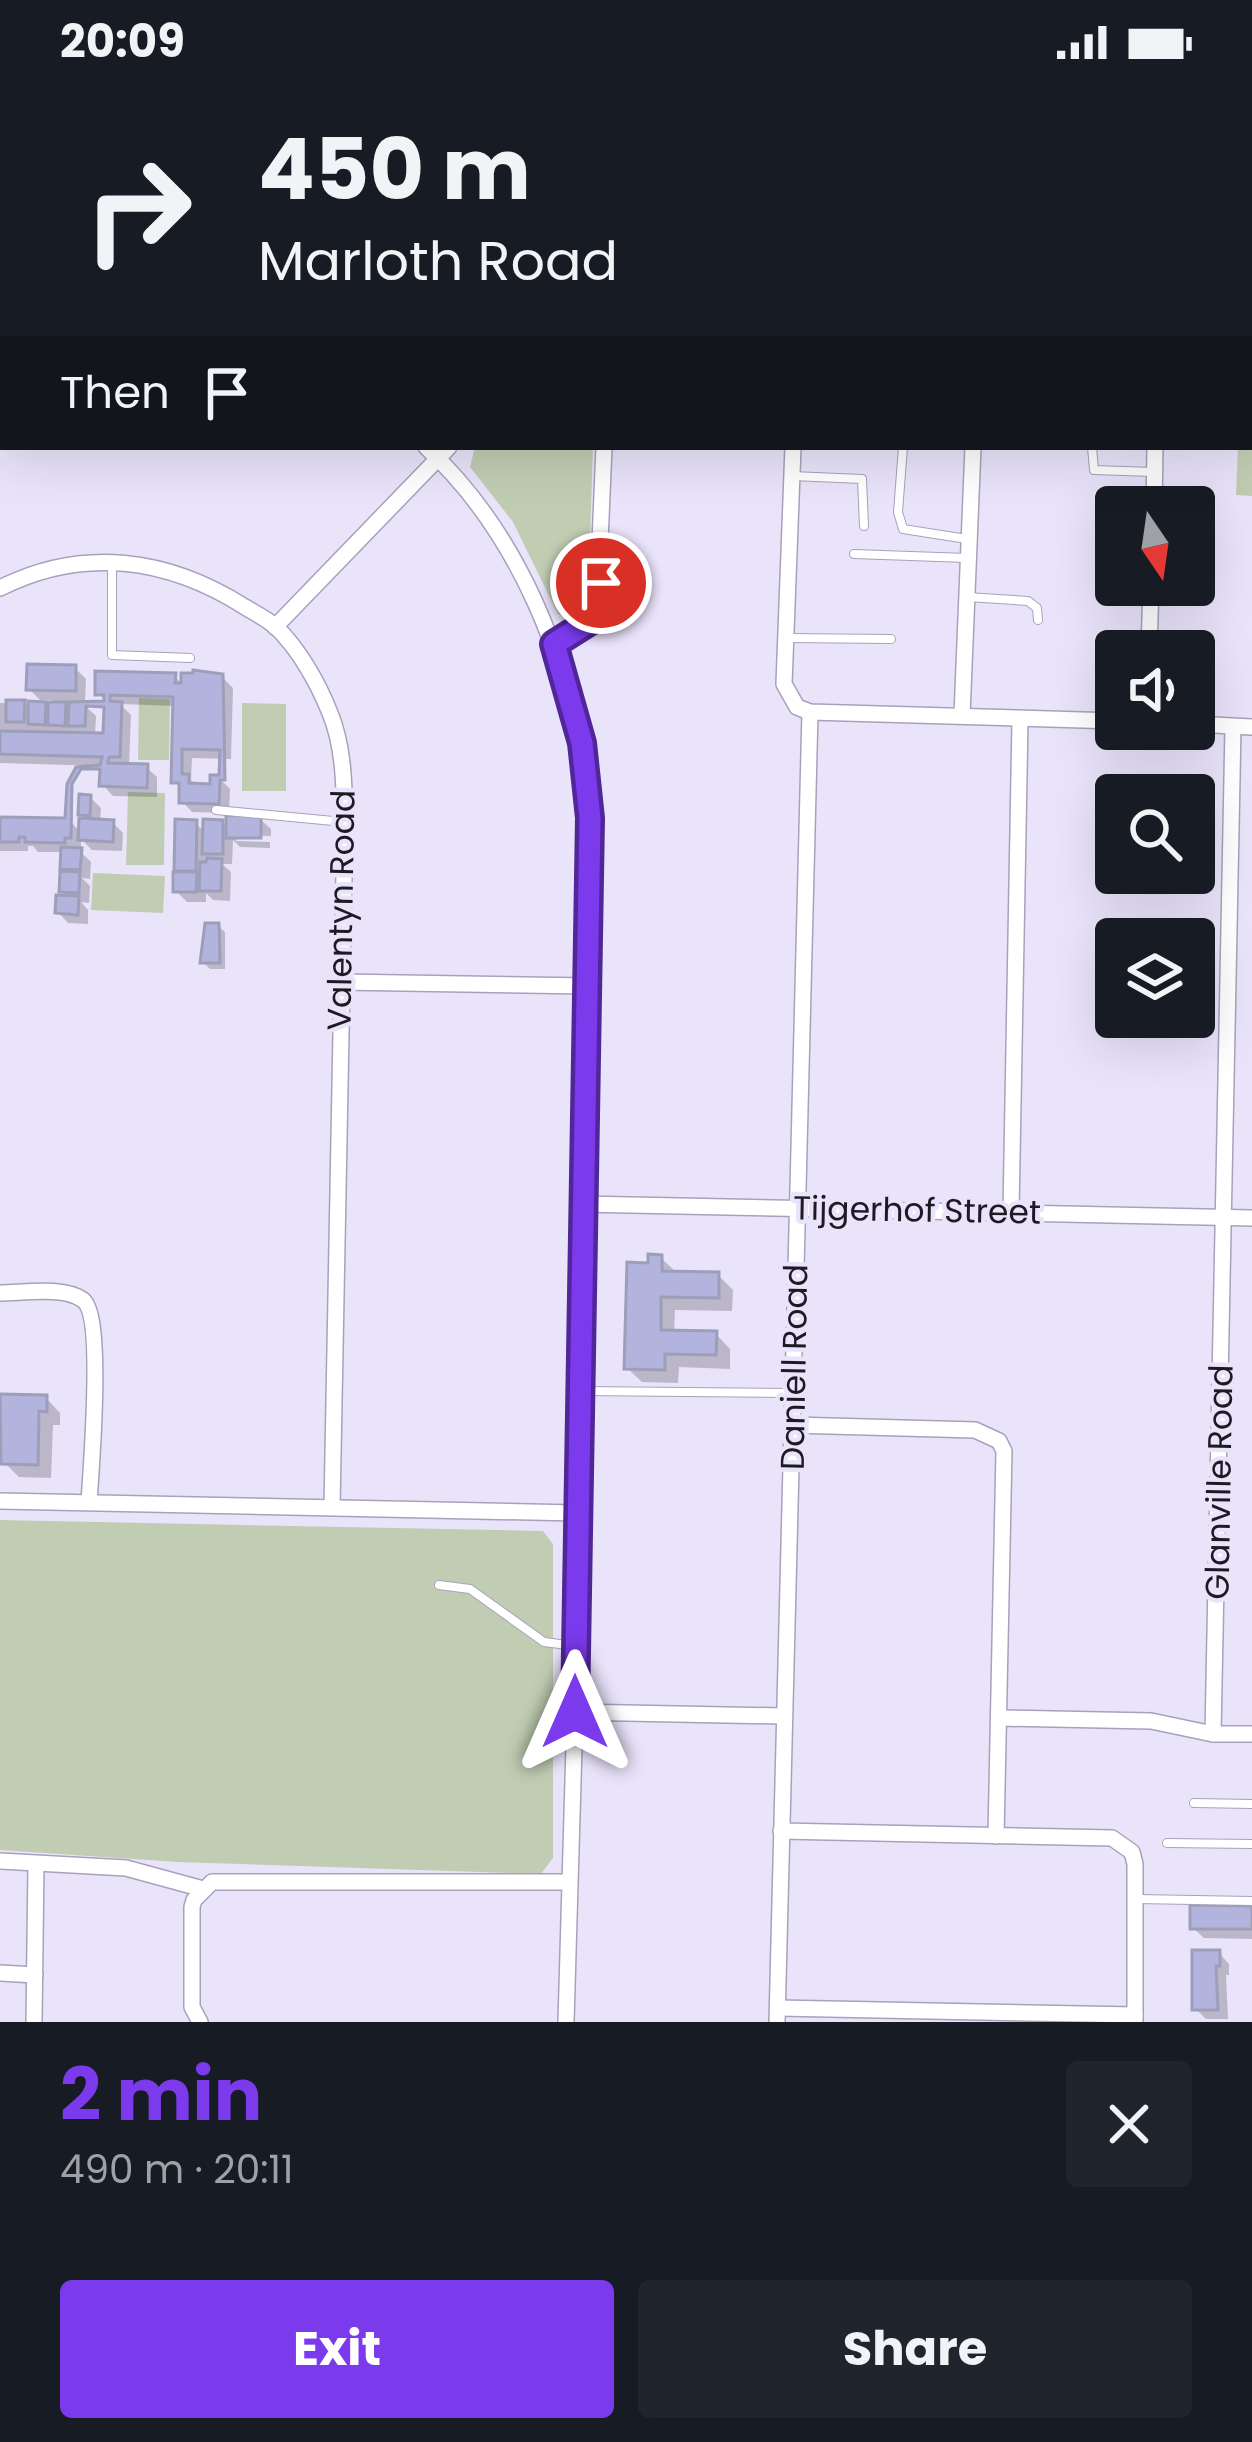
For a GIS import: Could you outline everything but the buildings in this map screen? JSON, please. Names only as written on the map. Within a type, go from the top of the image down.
[{"type":"street","points":[[554,644],[586,627],[597,612],[604,450]]},
{"type":"street","points":[[793,450],[784,685],[797,707],[810,712],[1095,721]]},
{"type":"street","points":[[962,715],[973,450]]},
{"type":"street","points":[[1155,450],[1155,486]]},
{"type":"street","points":[[275,627],[438,451],[529,588],[554,644],[573,706],[589,783],[588,986],[566,2022]]},
{"type":"street","name":"Valentyn Road","points":[[0,588],[68,565],[112,562],[179,572],[275,627],[311,674],[332,716],[343,763],[345,822],[332,1507]]},
{"type":"street","name":"Daniell Road","points":[[777,2015],[810,712]]},
{"type":"street","points":[[1011,1212],[1020,720]]},
{"type":"street","points":[[1215,726],[1252,727]]},
{"type":"street","name":"Glanville Road","points":[[1213,1734],[1233,727]]},
{"type":"street","points":[[340,982],[588,986]]},
{"type":"street","name":"Tijgerhof Street","points":[[581,1204],[1252,1218]]},
{"type":"street","points":[[0,1293],[73,1295],[86,1301],[92,1311],[89,1502]]},
{"type":"street","points":[[793,1425],[975,1430],[999,1441],[1006,1463],[996,1836]]},
{"type":"street","points":[[0,1501],[576,1513]]},
{"type":"street","points":[[575,1712],[783,1716]]},
{"type":"street","points":[[1000,1718],[1151,1721],[1213,1734],[1252,1734]]},
{"type":"street","points":[[777,2015],[1135,2019],[1132,1852],[1112,1838],[781,1832]]},
{"type":"street","points":[[0,1862],[125,1868],[203,1889]]},
{"type":"street","points":[[34,2022],[36,1864]]},
{"type":"street","points":[[200,2022],[192,2007],[193,1907],[203,1889],[216,1880],[568,1882]]},
{"type":"street","points":[[0,1973],[35,1975]]},
{"type":"lane","points":[[903,450],[898,512],[903,529],[969,540]]},
{"type":"lane","points":[[1092,450],[1094,470],[1155,472]]},
{"type":"lane","points":[[792,476],[862,479],[864,526]]},
{"type":"lane","points":[[854,554],[969,558]]},
{"type":"lane","points":[[112,562],[112,656],[190,658]]},
{"type":"lane","points":[[967,597],[1028,601],[1037,608],[1038,620]]},
{"type":"lane","points":[[785,638],[891,640]]},
{"type":"lane","points":[[216,810],[345,822]]},
{"type":"lane","points":[[578,1391],[794,1393]]},
{"type":"lane","points":[[440,1585],[470,1589],[544,1642],[575,1646]]},
{"type":"lane","points":[[1195,1803],[1252,1804]]},
{"type":"lane","points":[[1167,1843],[1252,1844]]},
{"type":"lane","points":[[1136,1899],[1252,1901]]},
{"type":"green space","points":[[474,450],[593,450],[588,600],[580,614],[558,614],[513,522],[470,467]]},
{"type":"green space","points":[[1238,450],[1252,450],[1252,496],[1236,495]]},
{"type":"green space","points":[[139,698],[170,699],[169,760],[138,760]]},
{"type":"green space","points":[[242,703],[286,704],[286,791],[242,791]]},
{"type":"green space","points":[[128,792],[165,793],[164,865],[126,865]]},
{"type":"green space","points":[[93,873],[165,876],[163,913],[91,910]]},
{"type":"green space","points":[[0,1520],[543,1531],[553,1544],[553,1858],[541,1874],[177,1862],[0,1850]]},
{"type":"route","points":[[575,1712],[590,818],[582,743],[554,644],[592,620],[601,583]]}]
